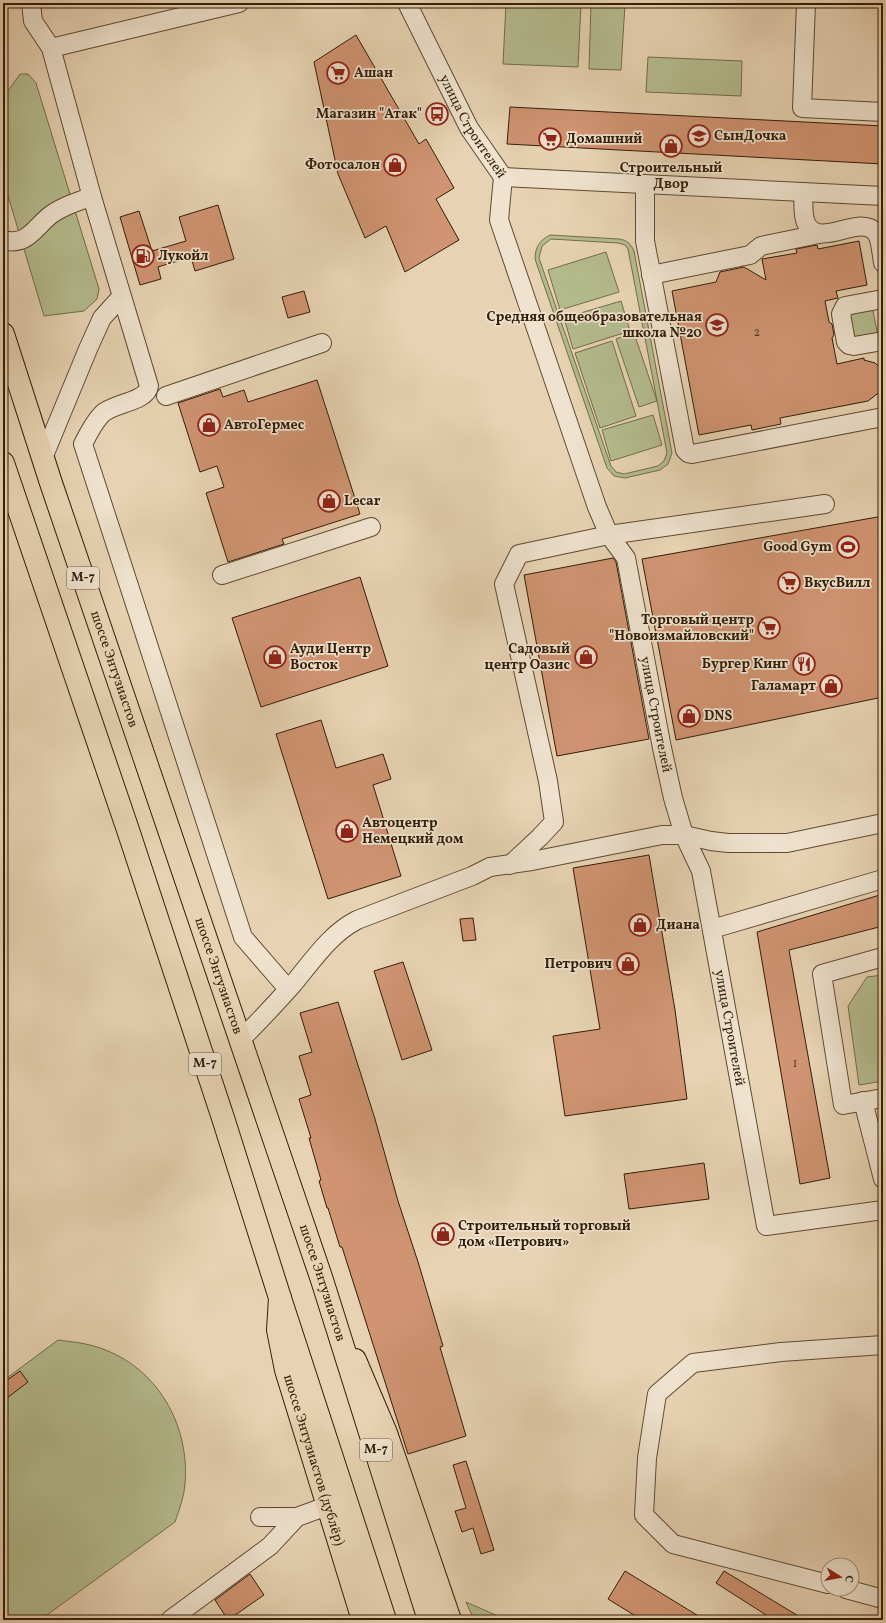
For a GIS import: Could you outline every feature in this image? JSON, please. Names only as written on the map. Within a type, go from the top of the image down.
[{"type":"main road","name":"шоссе Энтузиастов","points":[[3,334],[43,458],[322,1280],[429,1620]]},
{"type":"main road","name":"М-7","points":[[3,463],[143,876],[223,1118],[385,1620]]},
{"type":"main road","points":[[322,1280],[347,1343],[386,1433],[450,1620]]},
{"type":"main road","name":"шоссе Энтузиастов (дублёр)","points":[[280,1298],[278,1330],[286,1370],[363,1620]]},
{"type":"street","points":[[31,3],[33,21],[52,48],[121,297],[149,381],[149,390],[142,397],[111,408],[103,413],[94,424],[83,444],[243,937],[288,990]]},
{"type":"street","points":[[52,48],[238,3]]},
{"type":"street","name":"улица Строителей","points":[[407,3],[469,128],[503,177],[499,220],[597,507],[609,535],[626,558],[664,759],[676,811],[684,835],[701,871],[766,1226],[883,1210]]},
{"type":"street","points":[[806,3],[802,108],[883,112]]},
{"type":"street","points":[[503,177],[883,196]]},
{"type":"street","points":[[645,184],[645,241],[685,450],[688,453],[692,454],[883,417]]},
{"type":"street","points":[[803,192],[805,222],[810,230],[819,234]]},
{"type":"street","points":[[3,240],[11,242],[30,236],[52,214],[92,196]]},
{"type":"street","points":[[651,275],[750,255],[760,246],[857,227],[872,229],[878,235],[883,263]]},
{"type":"street","points":[[43,458],[102,318],[121,297]]},
{"type":"street","points":[[883,299],[845,306],[841,314],[846,342],[849,345],[854,346],[883,341]]},
{"type":"street","points":[[166,396],[322,343]]},
{"type":"street","points":[[510,865],[554,822],[548,781],[504,584],[519,554],[609,535],[825,504]]},
{"type":"street","points":[[222,575],[371,526]]},
{"type":"street","points":[[241,1039],[288,990],[330,940],[345,926],[472,876],[490,867],[532,861],[662,835],[684,835],[728,843],[787,843],[883,823]]},
{"type":"street","points":[[712,929],[883,879]]},
{"type":"street","points":[[883,957],[822,974],[843,1105],[883,1098]]},
{"type":"street","points":[[863,1101],[883,1180]]},
{"type":"street","points":[[820,1582],[673,1544],[644,1515],[647,1458],[657,1394],[693,1363],[781,1352],[883,1345]]},
{"type":"street","points":[[260,1517],[297,1517],[327,1506]]},
{"type":"street","points":[[170,1620],[270,1546],[297,1517]]},
{"type":"street","points":[[860,1593],[883,1599]]},
{"type":"green space","points":[[506,3],[581,3],[578,67],[503,64]]},
{"type":"green space","points":[[591,3],[625,4],[621,70],[589,69]]},
{"type":"green space","points":[[648,57],[742,61],[741,96],[646,92]]},
{"type":"green space","points":[[20,74],[28,74],[36,83],[99,289],[97,299],[84,311],[44,316],[3,179],[3,98]]},
{"type":"green space","points":[[550,235],[619,239],[630,244],[634,251],[672,453],[668,464],[660,470],[625,478],[614,476],[607,468],[535,259],[537,247],[546,237]],"holes":[[[551,239],[618,243],[625,245],[628,249],[667,453],[664,461],[658,466],[624,474],[616,472],[611,466],[539,258],[542,246]]]},
{"type":"green space","points":[[606,252],[619,292],[560,310],[548,270]]},
{"type":"green space","points":[[621,301],[630,331],[573,349],[564,318]]},
{"type":"green space","points":[[872,306],[878,336],[853,341],[847,310]]},
{"type":"green space","points":[[634,333],[657,401],[639,407],[616,339]]},
{"type":"green space","points":[[612,341],[636,416],[600,428],[575,353]]},
{"type":"green space","points":[[653,415],[662,445],[611,461],[602,430]]},
{"type":"green space","points":[[883,975],[883,1081],[859,1085],[848,1006],[867,977]]},
{"type":"green space","points":[[58,1340],[95,1346],[120,1357],[138,1369],[153,1384],[166,1401],[175,1420],[182,1441],[185,1462],[184,1494],[175,1522],[40,1620],[3,1620],[3,1381]]},
{"type":"green space","points":[[466,1602],[507,1620],[474,1620]]},
{"type":"building","points":[[356,35],[419,144],[426,139],[454,188],[436,199],[459,240],[405,272],[386,226],[365,238],[338,174],[314,62]]},
{"type":"building","points":[[510,107],[883,126],[883,164],[507,144]]},
{"type":"building","points":[[218,205],[234,259],[195,271],[191,257],[158,267],[161,279],[140,285],[120,217],[139,211],[152,251],[186,241],[179,217]]},
{"type":"building","points":[[859,241],[867,285],[836,291],[838,298],[825,301],[829,322],[832,324],[834,335],[832,338],[837,364],[864,358],[864,360],[875,363],[883,370],[883,388],[881,391],[868,401],[780,418],[781,424],[752,430],[751,425],[699,435],[672,291],[716,282],[720,272],[744,267],[766,280],[762,259],[797,253],[796,249],[817,245],[818,249]]},
{"type":"building","points":[[304,291],[310,312],[288,318],[282,297]]},
{"type":"building","points":[[317,380],[360,514],[282,539],[284,544],[228,562],[206,493],[224,487],[217,466],[200,472],[178,403],[220,389],[223,397],[244,390],[248,402]]},
{"type":"building","name":"Торговый центр \"Новоизмайловский\"","points":[[883,516],[883,697],[676,740],[642,559]]},
{"type":"building","name":"Садовый центр Оазис","points":[[613,558],[616,562],[649,739],[557,756],[524,575]]},
{"type":"building","points":[[360,577],[388,666],[261,707],[232,618]]},
{"type":"building","name":"Автоцентр Немецкий дом","points":[[321,720],[336,768],[383,754],[391,779],[373,785],[401,876],[328,899],[276,734]]},
{"type":"building","points":[[649,855],[675,1010],[687,1099],[565,1116],[553,1036],[600,1029],[573,868]]},
{"type":"building","points":[[883,894],[883,926],[789,950],[830,1178],[800,1184],[757,932]]},
{"type":"building","points":[[473,918],[476,940],[463,941],[460,919]]},
{"type":"building","points":[[403,962],[432,1050],[402,1060],[374,971]]},
{"type":"building","points":[[338,1002],[375,1119],[398,1201],[443,1346],[440,1347],[466,1436],[408,1454],[342,1247],[340,1247],[327,1208],[309,1138],[311,1138],[299,1099],[311,1095],[299,1056],[312,1052],[300,1013]]},
{"type":"building","points":[[704,1163],[709,1199],[629,1209],[624,1174]]},
{"type":"building","points":[[20,1371],[28,1382],[3,1401],[3,1383]]},
{"type":"building","points":[[466,1461],[494,1550],[481,1554],[473,1528],[462,1532],[455,1511],[466,1508],[453,1465]]},
{"type":"building","points":[[625,1571],[705,1620],[642,1620],[608,1599]]},
{"type":"building","points":[[724,1571],[805,1620],[774,1620],[716,1583]]},
{"type":"building","points":[[250,1574],[264,1595],[228,1620],[215,1600]]},
{"type":"place","name":"Ашан","points":[[338,73]]},
{"type":"place","name":"Магазин \"Атак\"","points":[[437,114]]},
{"type":"place","name":"СынДочка","points":[[699,136]]},
{"type":"place","name":"Домашний","points":[[550,139]]},
{"type":"place","name":"Строительный Двор","points":[[671,146]]},
{"type":"place","name":"Фотосалон","points":[[395,165]]},
{"type":"place","name":"Лукойл","points":[[143,256]]},
{"type":"place","name":"Средняя общеобразовательная школа №20","points":[[717,325]]},
{"type":"place","name":"АвтоГермес","points":[[209,425]]},
{"type":"place","name":"Lecar","points":[[329,501]]},
{"type":"place","name":"Good Gym","points":[[848,547]]},
{"type":"place","name":"ВкусВилл","points":[[789,583]]},
{"type":"place","name":"Торговый центр \"Новоизмайловский\"","points":[[769,628]]},
{"type":"place","name":"Ауди Центр Восток","points":[[275,657]]},
{"type":"place","name":"Садовый центр Оазис","points":[[586,657]]},
{"type":"place","name":"Бургер Кинг","points":[[804,664]]},
{"type":"place","name":"Галамарт","points":[[831,686]]},
{"type":"place","name":"DNS","points":[[689,716]]},
{"type":"place","name":"Автоцентр Немецкий дом","points":[[347,831]]},
{"type":"place","name":"Диана","points":[[640,925]]},
{"type":"place","name":"Петрович","points":[[628,964]]},
{"type":"place","name":"Строительный торговый дом «Петрович»","points":[[443,1234]]}]
